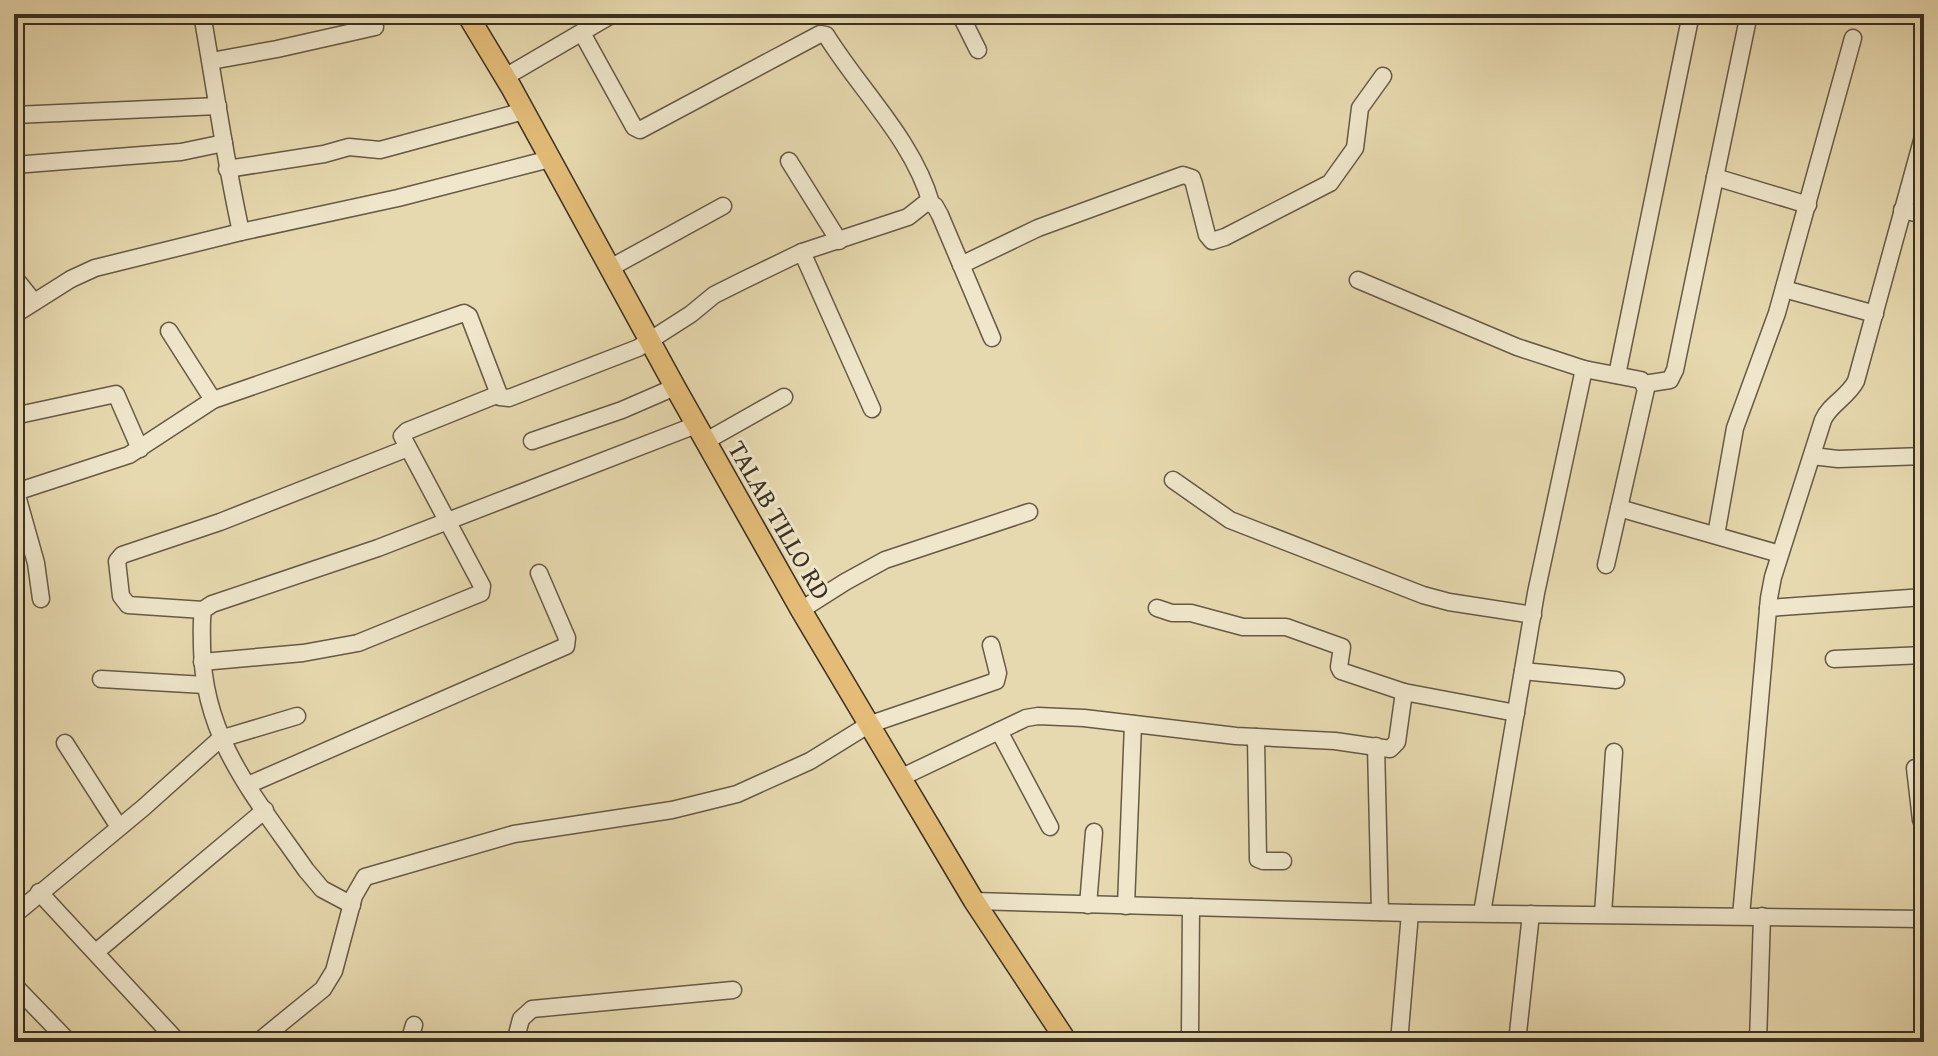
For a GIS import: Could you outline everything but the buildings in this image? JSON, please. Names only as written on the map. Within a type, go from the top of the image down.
[{"type":"main road","name":"TALAB TILLO RD","points":[[467,14],[524,111],[756,532],[868,725],[974,901],[1067,1042]]},
{"type":"street","points":[[202,14],[227,169],[241,232]]},
{"type":"street","points":[[505,77],[613,14]]},
{"type":"street","points":[[960,14],[978,50]]},
{"type":"street","points":[[1617,375],[1691,14]]},
{"type":"street","points":[[1644,384],[1673,377],[1749,14]]},
{"type":"street","points":[[211,61],[375,27]]},
{"type":"street","points":[[582,33],[634,127],[640,130],[820,34],[826,35],[910,156],[927,188],[931,203],[940,215],[992,338]]},
{"type":"street","points":[[1716,535],[1735,428],[1784,289],[1853,38]]},
{"type":"street","points":[[961,265],[1038,228],[1183,175],[1192,178],[1207,235],[1212,241],[1225,237],[1330,183],[1355,148],[1360,108],[1383,76]]},
{"type":"street","points":[[14,115],[218,106]]},
{"type":"street","points":[[227,169],[324,154],[349,147],[380,150],[524,111]]},
{"type":"street","points":[[1741,916],[1773,577],[1826,413],[1848,394],[1856,381],[1924,133]]},
{"type":"street","points":[[14,165],[181,152],[224,143]]},
{"type":"street","points":[[14,315],[71,279],[95,268],[398,198],[550,159]]},
{"type":"street","points":[[789,161],[839,241]]},
{"type":"street","points":[[1715,177],[1808,205]]},
{"type":"street","points":[[41,599],[36,563],[16,492],[121,458],[140,449],[213,400],[464,313],[469,316],[499,394],[503,399],[509,398],[650,341],[714,295],[802,252],[908,217],[924,204],[931,203]]},
{"type":"street","points":[[610,268],[723,206]]},
{"type":"street","points":[[1902,210],[1924,215]]},
{"type":"street","points":[[802,252],[872,409]]},
{"type":"street","points":[[14,277],[34,302]]},
{"type":"street","points":[[1358,280],[1476,332],[1584,369],[1641,380],[1646,389],[1606,565]]},
{"type":"street","points":[[1784,289],[1875,314]]},
{"type":"street","points":[[169,331],[213,400]]},
{"type":"street","points":[[1482,913],[1533,615],[1584,369]]},
{"type":"street","points":[[532,441],[622,410],[675,387]]},
{"type":"street","points":[[14,416],[116,394],[140,449]]},
{"type":"street","points":[[202,662],[346,646],[402,627],[476,596],[483,590],[402,436],[407,431],[499,394]]},
{"type":"street","points":[[408,448],[220,522],[122,555],[117,561],[121,596],[128,605],[203,610],[212,604],[378,548],[447,520],[701,433],[784,397]]},
{"type":"street","points":[[1812,456],[1838,459],[1924,456]]},
{"type":"street","points":[[1173,480],[1230,520],[1423,595],[1533,615]]},
{"type":"street","points":[[1619,508],[1780,554]]},
{"type":"street","points":[[801,610],[885,560],[1029,512]]},
{"type":"street","points":[[248,785],[566,646],[567,638],[539,573]]},
{"type":"street","points":[[1768,608],[1924,597]]},
{"type":"street","points":[[1157,608],[1172,613],[1191,613],[1243,627],[1282,626],[1342,647],[1341,671],[1404,692],[1516,713]]},
{"type":"street","points":[[203,610],[205,685],[220,739],[316,884],[340,898]]},
{"type":"street","points":[[258,1042],[323,989],[334,971],[340,898],[361,880],[382,871],[514,834],[648,815],[737,794],[810,761],[868,725],[996,681],[998,673],[991,645]]},
{"type":"street","points":[[1834,659],[1924,655]]},
{"type":"street","points":[[1523,671],[1616,680]]},
{"type":"street","points":[[101,679],[205,685]]},
{"type":"street","points":[[900,778],[1026,718],[1038,716],[1256,737],[1335,741],[1390,749],[1396,745],[1404,692]]},
{"type":"street","points":[[14,915],[220,739],[297,716]]},
{"type":"street","points":[[1126,906],[1133,724]]},
{"type":"street","points":[[999,731],[1050,827]]},
{"type":"street","points":[[1256,737],[1258,859],[1283,861]]},
{"type":"street","points":[[65,743],[119,827]]},
{"type":"street","points":[[1376,746],[1380,912]]},
{"type":"street","points":[[1603,914],[1614,752]]},
{"type":"street","points":[[1915,768],[1924,824]]},
{"type":"street","points":[[96,952],[265,810]]},
{"type":"street","points":[[1088,905],[1094,832]]},
{"type":"street","points":[[39,892],[178,1042]]},
{"type":"street","points":[[974,901],[1410,913],[1924,919]]},
{"type":"street","points":[[1190,1034],[1191,907]]},
{"type":"street","points":[[1399,1042],[1410,913]]},
{"type":"street","points":[[1517,1042],[1531,914]]},
{"type":"street","points":[[1758,1042],[1762,916]]},
{"type":"street","points":[[14,985],[69,1042]]},
{"type":"street","points":[[515,1042],[521,1019],[532,1009],[733,990]]},
{"type":"street","points":[[409,1042],[414,1025]]}]
